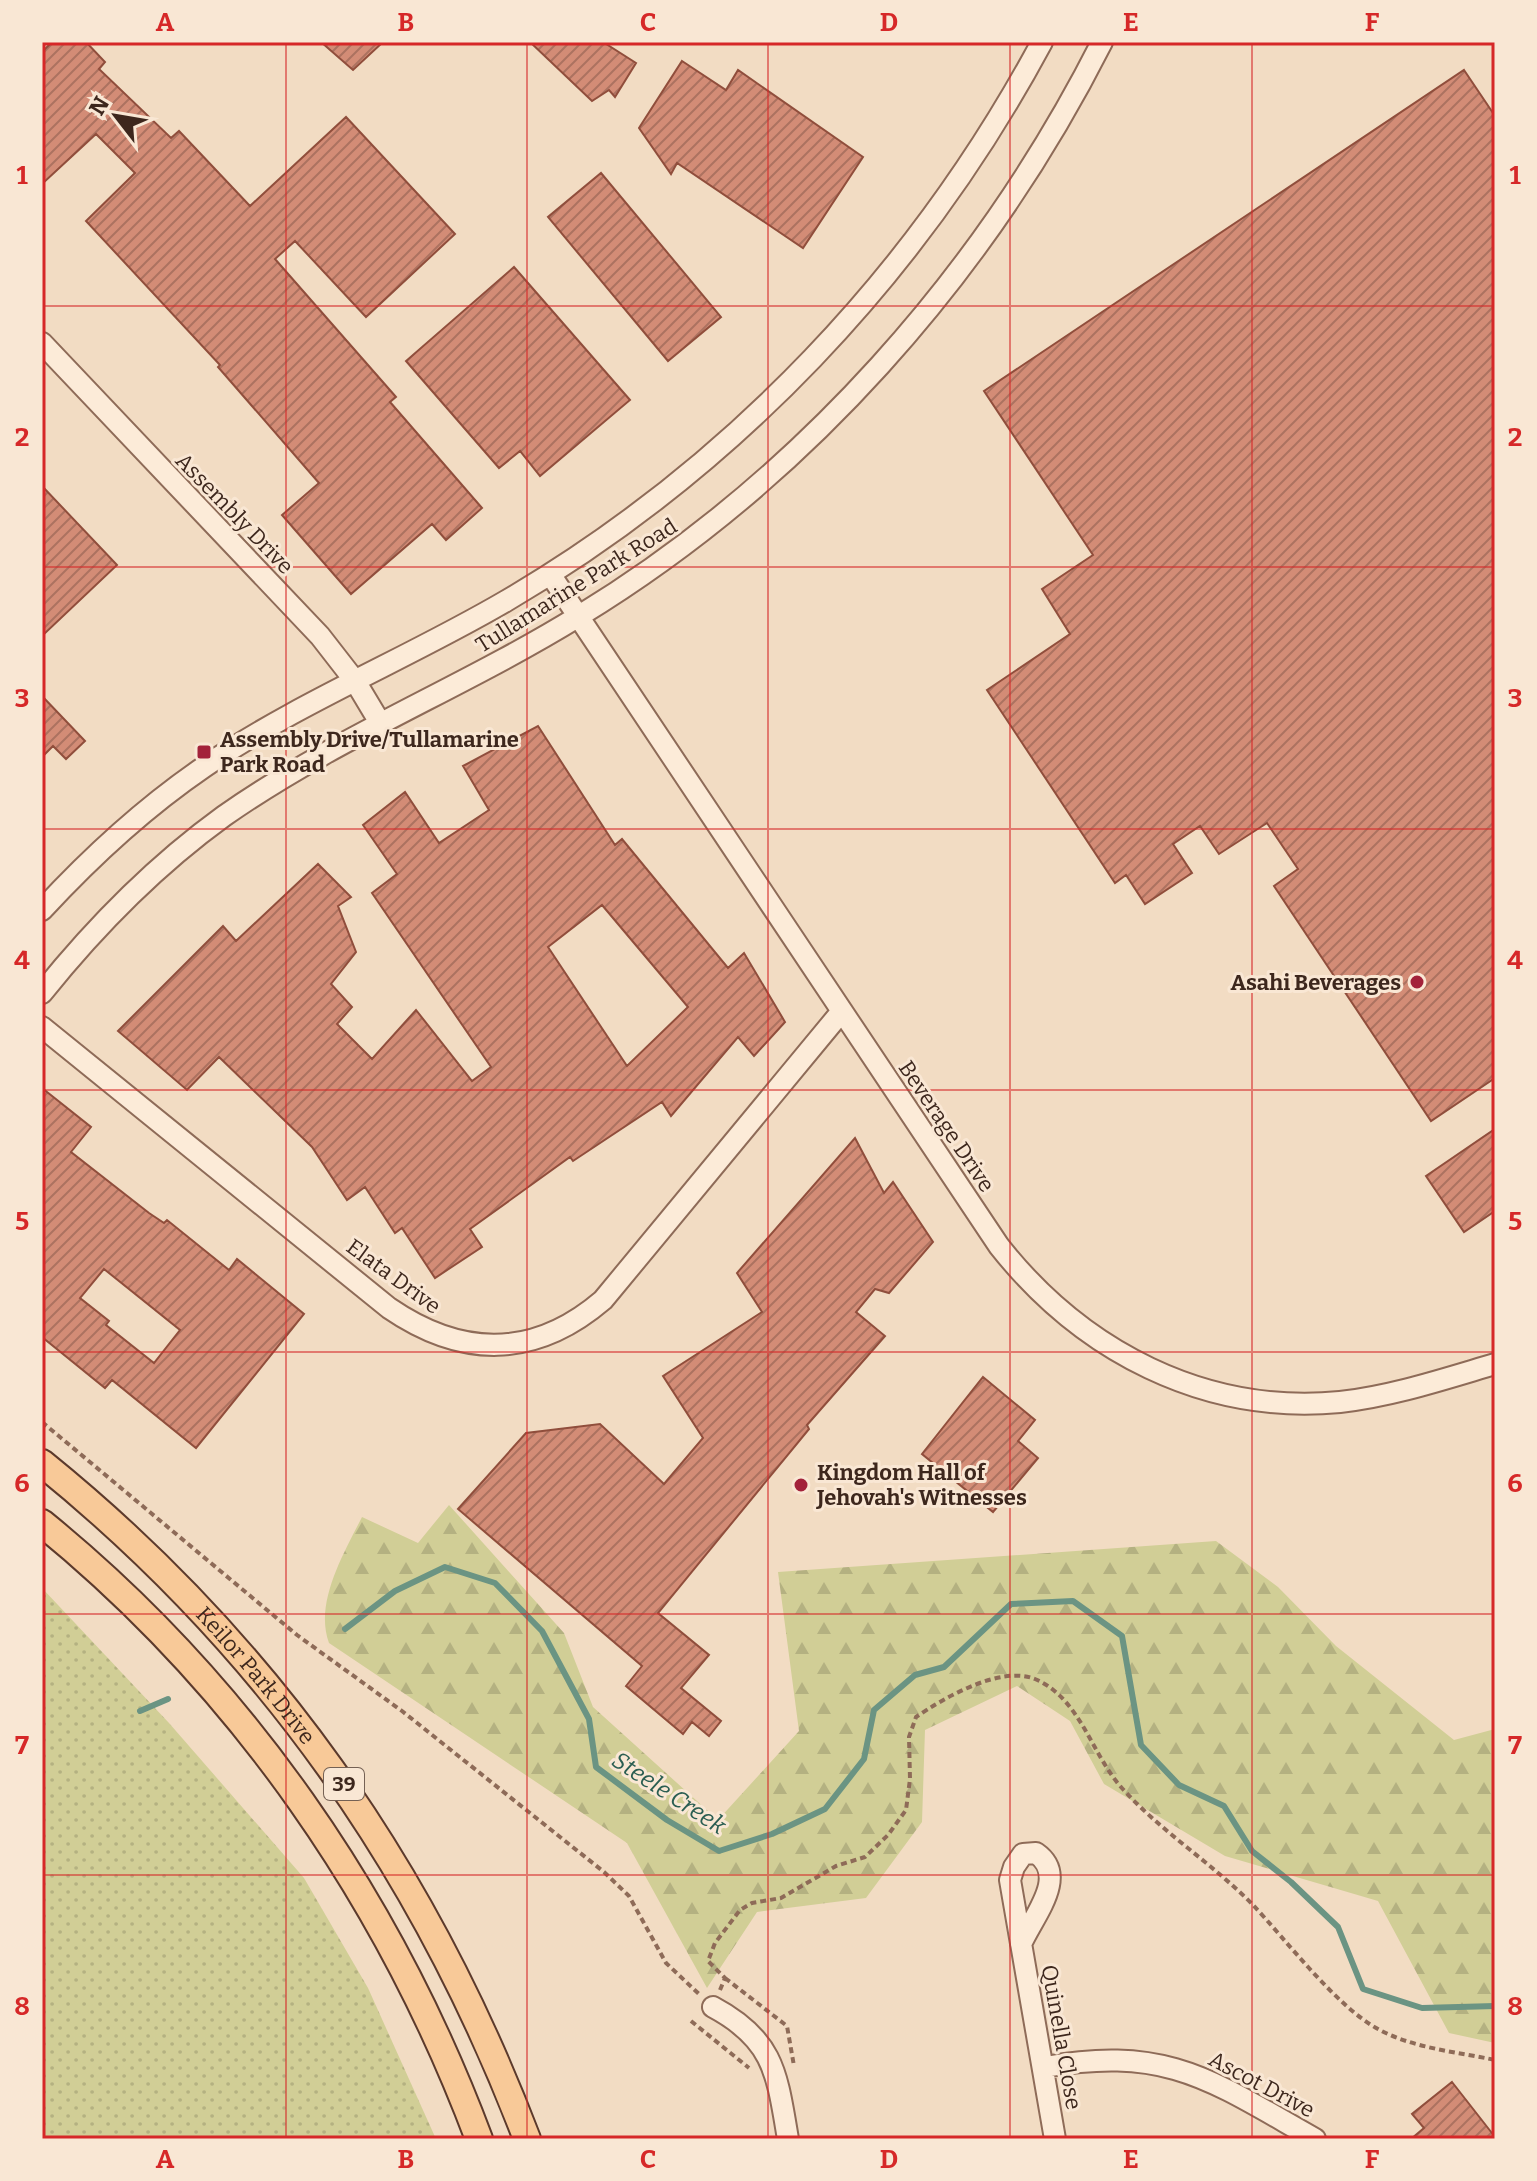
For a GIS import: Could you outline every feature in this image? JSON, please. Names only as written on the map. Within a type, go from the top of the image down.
[{"type":"main road","name":"Keilor Park Drive","points":[[42,1463],[102,1513],[195,1603],[319,1750],[424,1911],[490,2044],[527,2139]]},
{"type":"main road","name":"Keilor Park Drive","points":[[42,1523],[122,1590],[165,1635],[248,1730],[314,1818],[366,1900],[416,1991],[479,2139]]},
{"type":"street","name":"Tullamarine Park Road","points":[[42,910],[122,831],[204,767],[274,724],[439,639],[550,574],[615,531],[744,427],[823,348],[918,235],[1007,106],[1042,42]]},
{"type":"street","name":"Tullamarine Park Road","points":[[42,993],[119,905],[192,840],[298,770],[578,617],[678,551],[743,499],[802,446],[881,363],[957,273],[1051,135],[1102,42]]},
{"type":"street","name":"Assembly Drive","points":[[42,343],[320,636],[355,681],[382,726]]},
{"type":"street","name":"Beverage Drive","points":[[550,574],[1020,1273],[1070,1321],[1122,1355],[1176,1381],[1216,1392],[1297,1403],[1384,1395],[1495,1364]]},
{"type":"street","name":"Elata Drive","points":[[42,1027],[389,1308],[435,1335],[486,1345],[546,1337],[565,1328],[603,1300],[842,1011]]},
{"type":"street","name":"Quinella Close","points":[[1021,1944],[1045,2067],[1055,2139]]},
{"type":"street","points":[[713,2007],[746,2026],[768,2053],[778,2082],[788,2139]]},
{"type":"street","name":"Ascot Drive","points":[[1045,2067],[1110,2058],[1150,2061],[1211,2081],[1315,2139]]},
{"type":"path","points":[[42,1422],[297,1635],[402,1711],[604,1872],[629,1896],[666,1963],[713,2007],[725,1978],[708,1961],[728,1922],[752,1903],[781,1898],[836,1866],[865,1857],[888,1835],[906,1810],[910,1779],[909,1737],[916,1717],[961,1692],[1010,1676],[1032,1678],[1052,1688],[1091,1738],[1120,1786],[1252,1904],[1359,2016],[1378,2029],[1406,2041],[1495,2060]]},
{"type":"path","points":[[691,2021],[754,2072]]},
{"type":"green space","points":[[449,1505],[564,1633],[593,1707],[718,1820],[799,1731],[778,1572],[1216,1541],[1278,1587],[1336,1646],[1454,1740],[1495,1729],[1495,2043],[1449,2033],[1378,1901],[1225,1856],[1104,1784],[1070,1721],[1017,1686],[925,1730],[922,1822],[866,1898],[757,1912],[707,1988],[627,1843],[329,1643],[325,1628],[328,1595],[362,1517],[418,1543]]},
{"type":"green space","points":[[42,1588],[169,1723],[304,1878],[368,1988],[436,2139],[42,2139]]},
{"type":"building","points":[[52,42],[86,42],[105,62],[99,69],[171,138],[179,131],[250,206],[346,117],[455,234],[366,317],[295,241],[275,259],[396,397],[390,402],[482,508],[446,540],[432,524],[351,594],[282,515],[319,483],[218,367],[220,365],[86,221],[135,173],[96,134],[42,184],[42,52]]},
{"type":"building","points":[[321,42],[383,42],[353,70]]},
{"type":"building","points":[[530,42],[603,42],[636,63],[615,97],[609,90],[592,101]]},
{"type":"building","points":[[682,61],[726,90],[738,70],[863,157],[803,248],[677,163],[671,174],[639,128]]},
{"type":"building","points":[[1464,70],[1495,116],[1495,1078],[1431,1121],[1274,886],[1298,869],[1267,823],[1219,854],[1200,826],[1173,844],[1192,873],[1145,904],[1126,875],[1115,883],[987,690],[1070,634],[1042,589],[1093,555],[984,391]]},
{"type":"building","points":[[601,173],[721,317],[668,361],[548,217]]},
{"type":"building","points":[[514,267],[630,400],[540,476],[520,451],[499,468],[406,361]]},
{"type":"building","points":[[42,486],[117,565],[42,636]]},
{"type":"building","points":[[42,696],[85,741],[66,759],[53,746],[42,757]]},
{"type":"building","points":[[538,726],[615,845],[622,839],[728,968],[744,953],[785,1022],[754,1056],[738,1037],[671,1116],[662,1102],[573,1161],[570,1157],[470,1229],[482,1247],[435,1278],[402,1228],[395,1233],[365,1187],[347,1200],[312,1147],[219,1057],[187,1090],[118,1031],[223,926],[236,941],[318,864],[351,897],[338,906],[356,952],[331,984],[352,1007],[337,1024],[372,1059],[416,1010],[472,1081],[491,1067],[372,893],[397,874],[363,825],[405,792],[439,843],[489,810],[463,766]],"holes":[[[602,905],[688,1007],[627,1066],[548,947]]]},
{"type":"building","points":[[42,1088],[91,1127],[71,1152],[149,1213],[164,1223],[167,1220],[229,1270],[237,1259],[304,1314],[196,1448],[112,1380],[105,1388],[42,1337]],"holes":[[[104,1269],[180,1330],[154,1363],[106,1325],[109,1321],[80,1298]]]},
{"type":"building","points":[[1495,1129],[1495,1211],[1464,1232],[1426,1176]]},
{"type":"building","points":[[855,1138],[884,1193],[893,1182],[933,1242],[889,1293],[875,1289],[856,1312],[885,1336],[807,1425],[809,1429],[658,1613],[709,1655],[681,1688],[721,1721],[709,1736],[692,1722],[683,1734],[626,1686],[642,1666],[458,1509],[526,1433],[600,1424],[664,1484],[703,1438],[663,1376],[762,1312],[737,1273]]},
{"type":"building","points":[[983,1377],[1035,1420],[1018,1441],[1038,1458],[993,1512],[922,1454]]},
{"type":"building","points":[[1452,2082],[1495,2139],[1411,2139],[1424,2128],[1412,2114]]},
{"type":"waterway","name":"Steele Creek","points":[[345,1629],[395,1591],[445,1567],[495,1583],[542,1631],[589,1719],[596,1767],[667,1820],[719,1851],[772,1834],[825,1809],[864,1759],[874,1710],[915,1675],[944,1667],[1011,1604],[1073,1601],[1122,1636],[1141,1745],[1179,1785],[1224,1806],[1252,1851],[1291,1882],[1338,1927],[1363,1989],[1422,2008],[1495,2006]]},
{"type":"waterway","name":"Steele Creek","points":[[140,1711],[168,1699]]},
{"type":"place","name":"Assembly Drive/Tullamarine Park Road","points":[[204,752]]},
{"type":"place","name":"Asahi Beverages","points":[[1417,982]]},
{"type":"place","name":"Kingdom Hall of Jehovah's Witnesses","points":[[801,1485]]}]
